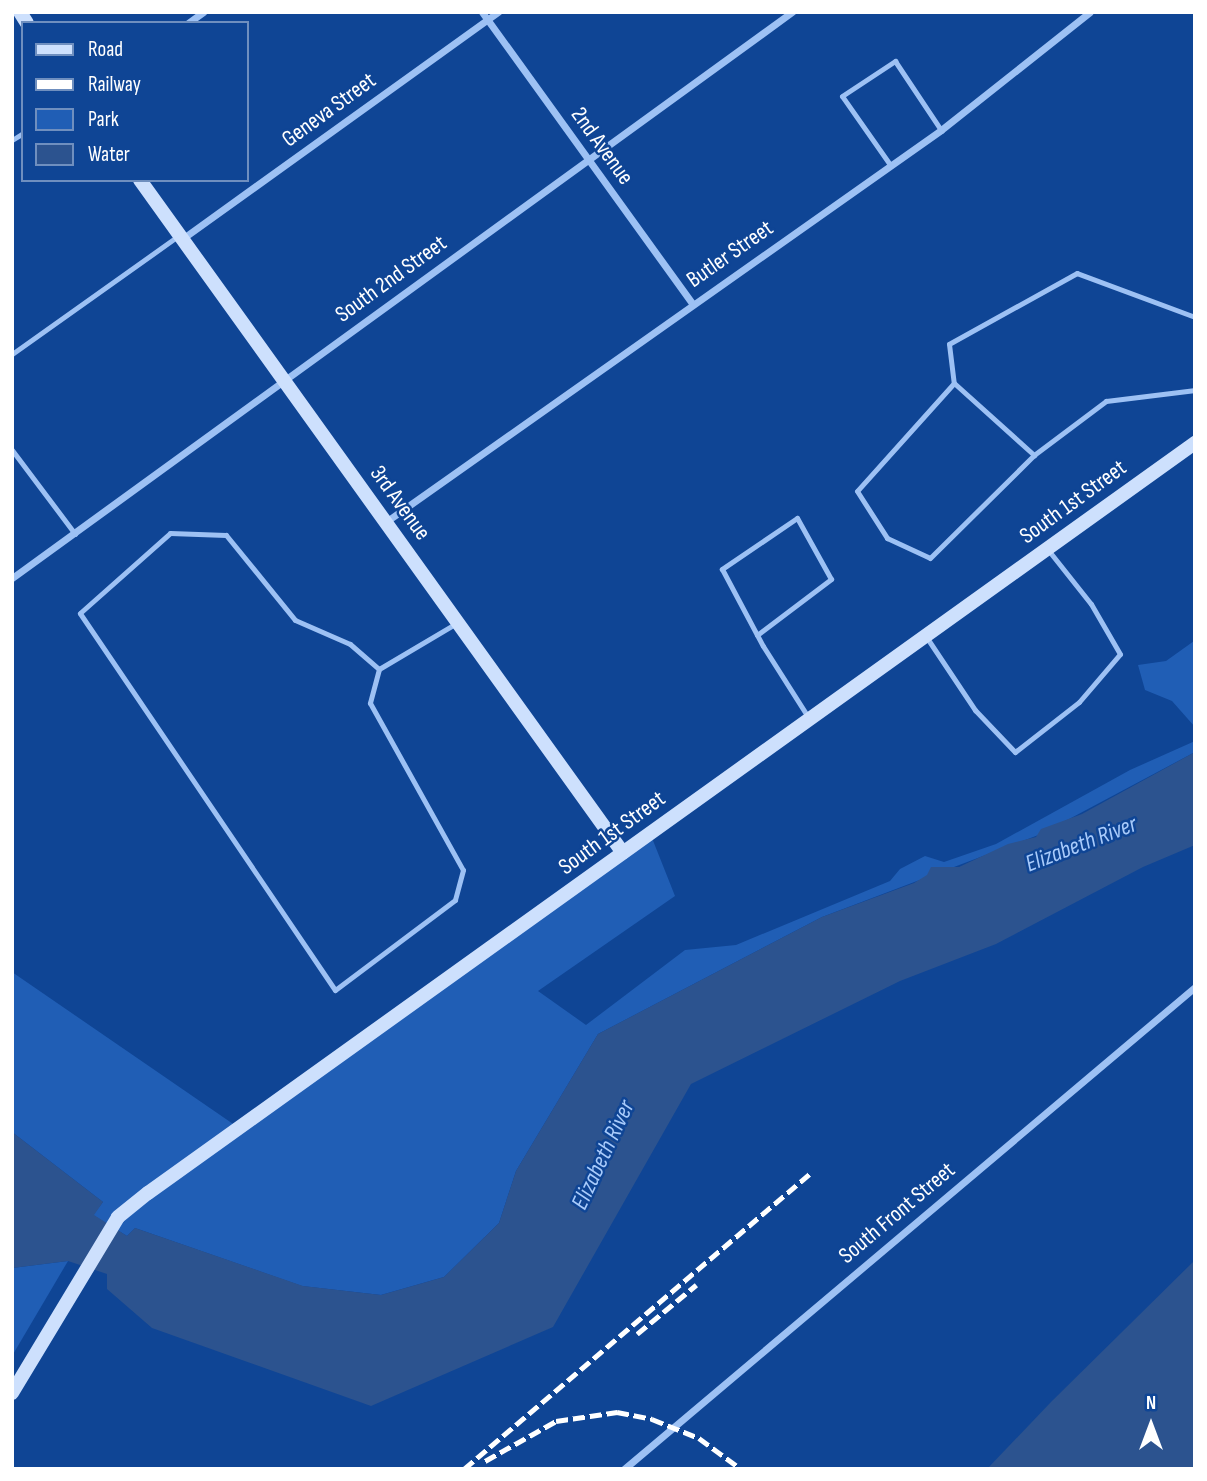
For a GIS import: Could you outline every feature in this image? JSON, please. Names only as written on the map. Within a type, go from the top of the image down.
[{"type":"street","name":"2nd Avenue","points":[[481,12],[692,303]]},
{"type":"street","name":"Geneva Street","points":[[181,237],[498,12]]},
{"type":"street","name":"South 2nd Street","points":[[12,578],[281,380],[589,161],[792,12]]},
{"type":"street","name":"Butler Street","points":[[387,521],[692,303],[941,131],[1090,12]]},
{"type":"street","name":"3rd Avenue","points":[[141,182],[623,853]]},
{"type":"street","name":"South 1st Street","points":[[12,1393],[118,1217],[1195,443]]},
{"type":"street","name":"South Front Street","points":[[624,1469],[1195,987]]},
{"type":"lane","points":[[891,166],[842,96],[895,61],[941,131]]},
{"type":"lane","points":[[12,354],[181,237]]},
{"type":"lane","points":[[1034,455],[954,383],[949,344],[1077,273],[1195,317]]},
{"type":"lane","points":[[954,383],[857,491],[887,538],[930,558],[1034,455],[1106,401],[1195,390]]},
{"type":"lane","points":[[12,450],[75,534]]},
{"type":"lane","points":[[757,635],[831,579],[797,518],[722,569],[757,635],[810,719]]},
{"type":"lane","points":[[379,669],[350,644],[295,620],[226,535],[170,533],[79,613],[335,990],[455,900],[463,870],[370,703],[379,669],[458,623]]},
{"type":"lane","points":[[925,636],[975,710],[1015,752],[1079,702],[1120,654],[1091,604],[1047,549]]},
{"type":"green space","points":[[1194,641],[1195,727],[1172,701],[1145,690],[1138,665],[1166,661]]},
{"type":"green space","points":[[1195,741],[1195,752],[1041,834],[822,917],[598,1034],[516,1171],[499,1223],[444,1277],[381,1295],[302,1286],[135,1228],[127,1236],[93,1215],[103,1202],[12,1132],[12,972],[239,1128],[652,838],[675,896],[538,991],[586,1025],[685,950],[736,945],[890,881],[900,869],[925,856],[944,862],[996,844],[1130,770]]},
{"type":"green space","points":[[68,1261],[12,1356],[12,1268]]},
{"type":"water","name":"Elizabeth River","points":[[1195,752],[1195,845],[1143,867],[996,944],[900,981],[691,1084],[553,1327],[371,1406],[152,1328],[107,1289],[107,1274],[68,1261],[12,1268],[12,1132],[103,1202],[94,1215],[127,1236],[135,1228],[303,1286],[381,1295],[444,1277],[499,1223],[516,1171],[598,1034],[822,917],[914,883],[927,875],[931,867],[959,867],[1008,844],[1036,837],[1041,829],[1082,814]]},
{"type":"water","points":[[1195,1260],[1195,1469],[987,1469],[1051,1402]]},
{"type":"railway","points":[[464,1469],[809,1174]]},
{"type":"railway","points":[[637,1334],[696,1285]]},
{"type":"railway","points":[[485,1461],[556,1421],[617,1412],[652,1419],[699,1438],[741,1469]]}]
